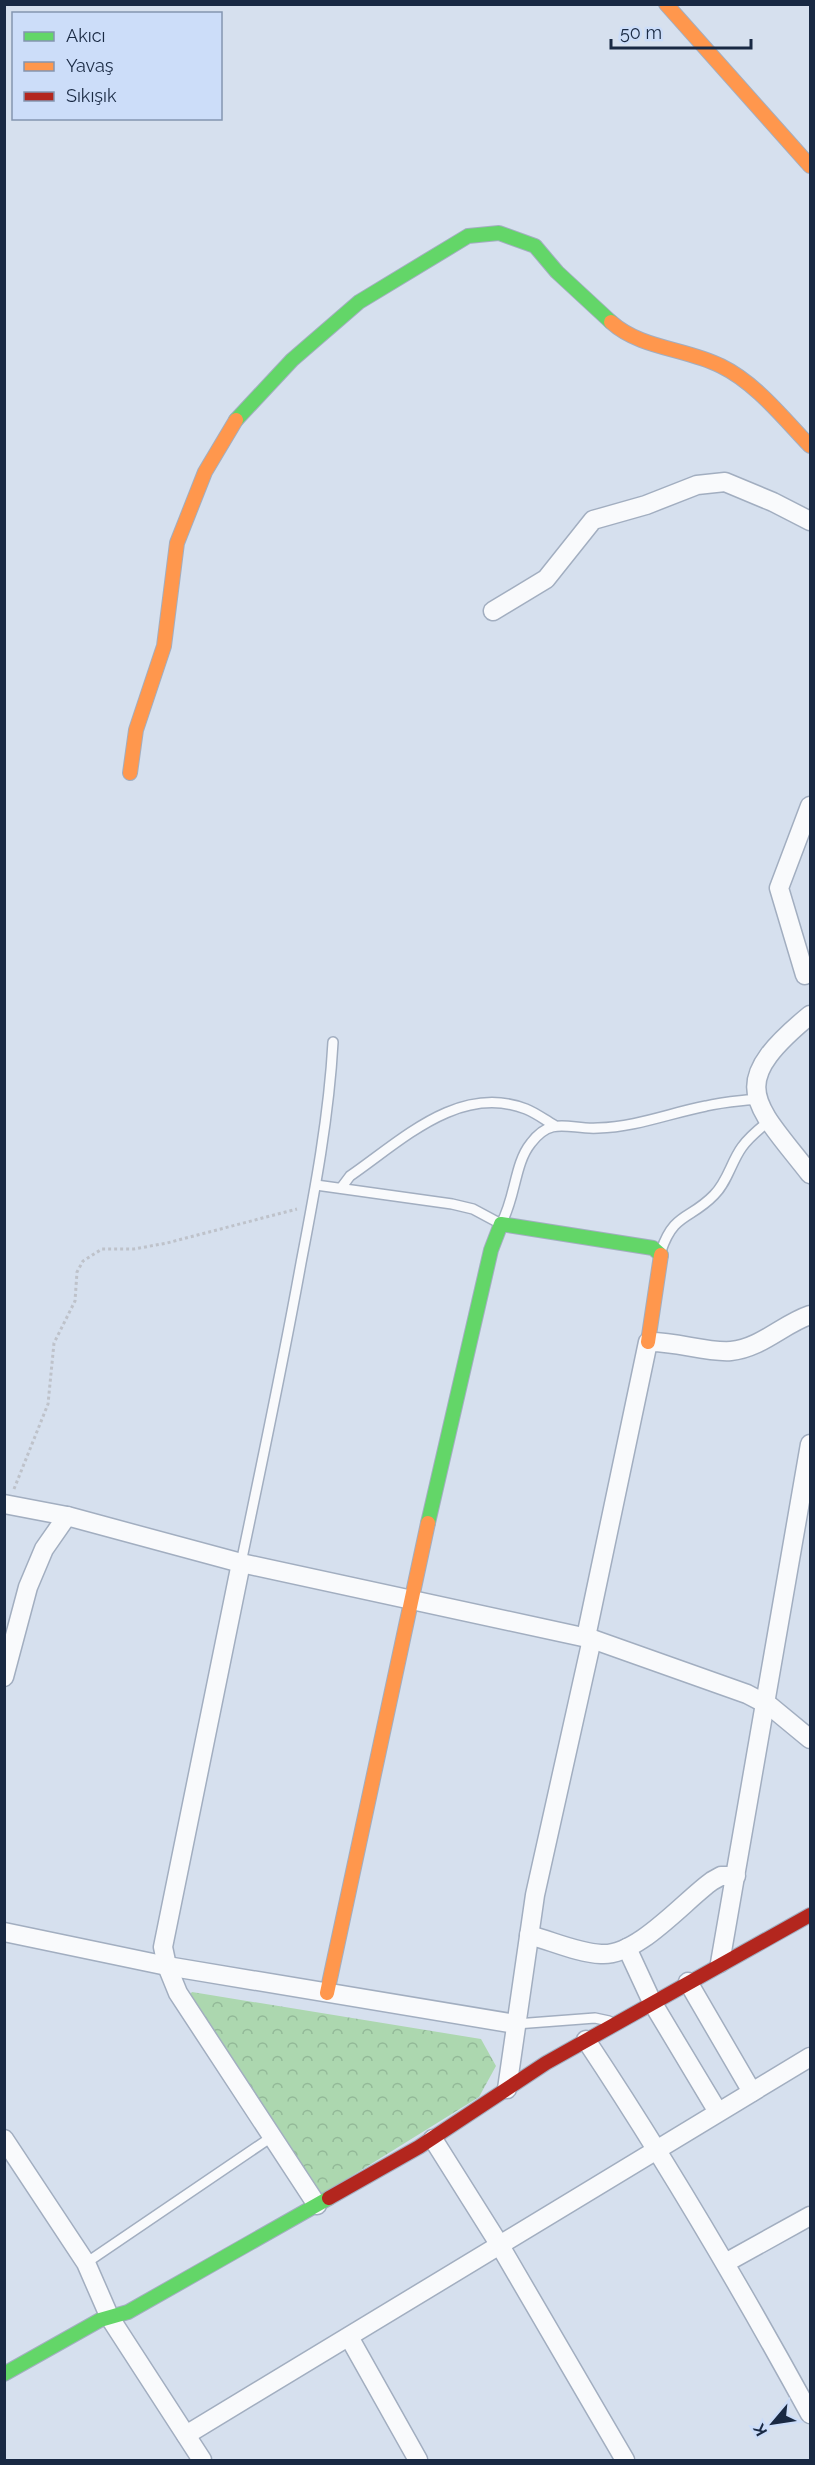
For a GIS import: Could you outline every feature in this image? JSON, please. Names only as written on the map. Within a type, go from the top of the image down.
[{"type":"street","points":[[666,4],[810,166]]},
{"type":"street","points":[[130,773],[136,730],[164,646],[177,543],[205,472],[240,413],[292,360],[359,302],[468,236],[500,233],[535,246],[557,272],[626,335],[722,366],[761,395],[810,446]]},
{"type":"street","points":[[493,611],[546,579],[593,520],[646,505],[697,485],[725,482],[773,501],[810,521]]},
{"type":"street","points":[[805,975],[779,888],[810,806]]},
{"type":"street","points":[[810,1015],[765,1062],[756,1079],[756,1099],[760,1110],[810,1174]]},
{"type":"street","points":[[327,1993],[410,1599],[491,1250],[501,1224],[653,1248],[660,1253],[662,1259],[648,1342],[535,1895],[507,2089]]},
{"type":"street","points":[[648,1342],[670,1341],[729,1351],[748,1347],[766,1339],[790,1323],[810,1315]]},
{"type":"street","points":[[720,1963],[810,1444]]},
{"type":"street","points":[[6,1504],[67,1516],[241,1563],[589,1638],[747,1694],[766,1704],[810,1739]]},
{"type":"street","points":[[4,1677],[28,1587],[44,1549],[67,1516]]},
{"type":"street","points":[[241,1563],[163,1947],[167,1966],[178,1993],[274,2136],[317,2205]]},
{"type":"street","points":[[529,1935],[601,1954],[627,1948],[712,1881],[721,1876],[736,1876]]},
{"type":"street","points":[[4,2374],[100,2320],[128,2312],[433,2139],[586,2040],[720,1963],[810,1915]]},
{"type":"street","points":[[4,1932],[167,1966],[516,2024]]},
{"type":"street","points":[[627,1948],[652,2002],[718,2112]]},
{"type":"street","points":[[688,1982],[752,2092]]},
{"type":"street","points":[[586,2040],[658,2148],[727,2262],[810,2414]]},
{"type":"street","points":[[186,2435],[810,2057]]},
{"type":"street","points":[[4,2139],[86,2263],[110,2318],[202,2460]]},
{"type":"street","points":[[433,2139],[499,2244],[625,2460]]},
{"type":"street","points":[[727,2262],[810,2216]]},
{"type":"street","points":[[350,2337],[418,2460]]},
{"type":"lane","points":[[241,1563],[277,1394],[316,1185],[328,1100],[333,1042]]},
{"type":"lane","points":[[341,1188],[350,1176],[453,1108],[466,1104],[495,1104],[525,1109],[555,1125],[596,1129],[705,1106],[756,1099]]},
{"type":"lane","points":[[660,1253],[666,1236],[675,1222],[714,1195],[723,1185],[741,1148],[769,1121]]},
{"type":"lane","points":[[316,1185],[452,1204],[473,1209],[501,1224],[514,1195],[516,1177],[525,1151],[536,1137],[555,1125]]},
{"type":"lane","points":[[516,2024],[595,2018],[606,2019],[614,2024]]},
{"type":"lane","points":[[86,2263],[274,2136]]},
{"type":"path","points":[[6,1504],[33,1447],[48,1404],[56,1337],[75,1301],[77,1272],[88,1256],[102,1250],[134,1249],[167,1243],[297,1209],[311,1209]]},
{"type":"green space","points":[[192,1992],[481,2039],[496,2066],[479,2097],[321,2195],[180,2006]]},
{"type":"traffic: fast","points":[[236,420],[292,360],[359,302],[468,236],[499,233],[535,246],[557,272],[611,322]]},
{"type":"traffic: fast","points":[[428,1523],[491,1250],[501,1224],[653,1248],[661,1255]]},
{"type":"traffic: fast","points":[[4,2374],[100,2320],[128,2312],[329,2198]]},
{"type":"traffic: slow","points":[[666,4],[810,166]]},
{"type":"traffic: slow","points":[[611,322],[636,338],[693,355],[734,373],[769,402],[810,446]]},
{"type":"traffic: slow","points":[[130,773],[136,730],[164,646],[177,543],[205,472],[236,420]]},
{"type":"traffic: slow","points":[[648,1342],[661,1255]]},
{"type":"traffic: slow","points":[[327,1993],[428,1523]]},
{"type":"traffic: jam","points":[[329,2198],[419,2147],[546,2063],[810,1915]]}]
